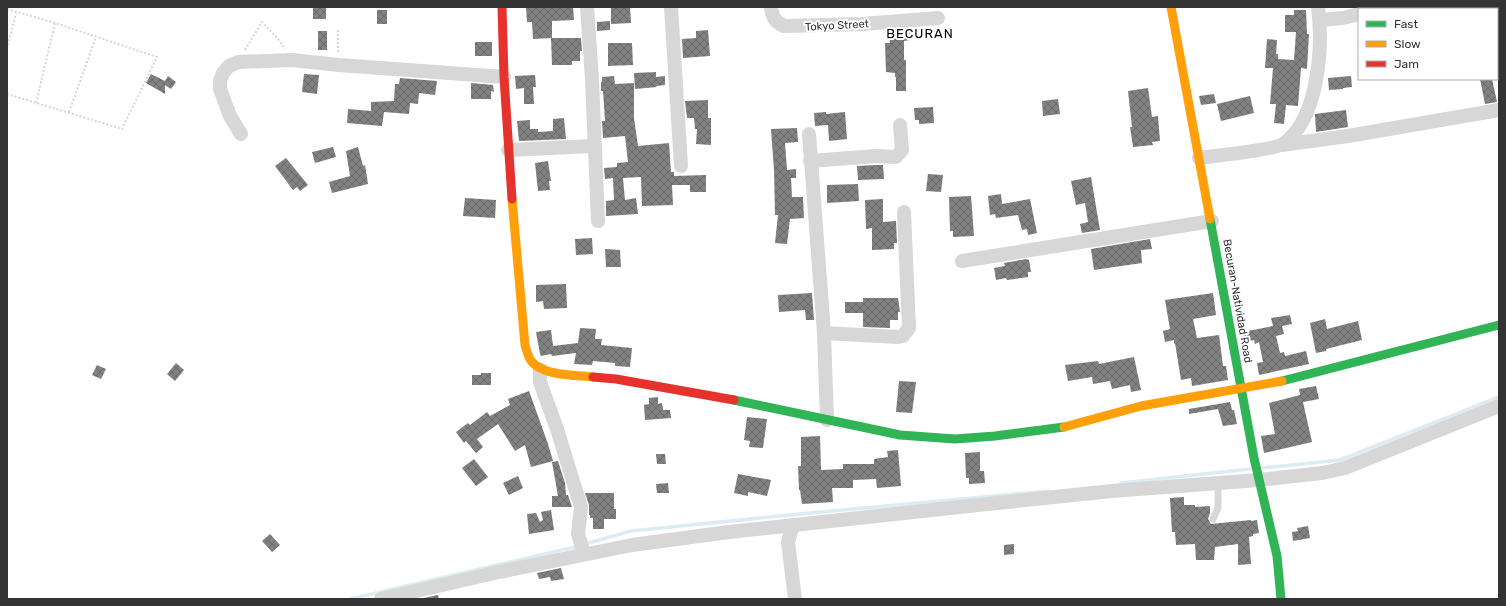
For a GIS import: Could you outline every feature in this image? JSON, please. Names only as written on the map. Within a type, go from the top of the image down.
[{"type":"street","points":[[502,7],[508,150],[525,344],[528,357],[540,369],[550,372],[616,379],[700,394],[900,436],[955,439],[1061,428],[1140,406],[1241,388],[1267,385],[1499,325]]},
{"type":"street","points":[[587,7],[592,79],[593,146],[598,221]]},
{"type":"street","points":[[671,7],[681,166]]},
{"type":"street","name":"Tokyo Street","points":[[771,7],[774,20],[784,26],[863,24],[938,18]]},
{"type":"street","name":"Becuran-Natividad Road","points":[[1171,7],[1212,221],[1258,477],[1274,543],[1282,599]]},
{"type":"street","points":[[1282,145],[1302,122],[1311,100],[1320,53],[1319,14],[1344,18],[1358,14]]},
{"type":"street","points":[[241,134],[230,116],[220,89],[220,81],[223,73],[229,66],[238,62],[292,60],[339,65],[504,77]]},
{"type":"street","points":[[1199,158],[1348,136],[1499,110]]},
{"type":"street","points":[[810,161],[876,156],[896,157],[902,150],[900,125]]},
{"type":"street","points":[[809,134],[824,333],[827,420]]},
{"type":"street","points":[[508,150],[593,146]]},
{"type":"street","points":[[824,333],[898,337],[907,333],[909,328],[904,212]]},
{"type":"street","points":[[962,261],[1212,221]]},
{"type":"street","points":[[540,369],[540,382],[558,429],[581,507],[578,534],[584,554]]},
{"type":"street","points":[[381,599],[584,554],[632,545],[728,532],[1112,491],[1218,484],[1258,477],[1322,473],[1345,468],[1499,406]]},
{"type":"street","points":[[793,525],[788,542],[795,599]]},
{"type":"lane","points":[[1213,519],[1218,508],[1218,484]]},
{"type":"path","points":[[7,9],[55,23],[157,57],[122,129],[7,94]]},
{"type":"path","points":[[7,48],[16,12]]},
{"type":"path","points":[[238,62],[262,22],[279,40],[292,60]]},
{"type":"path","points":[[36,103],[55,23]]},
{"type":"path","points":[[338,30],[339,65]]},
{"type":"path","points":[[69,112],[96,37]]},
{"type":"building","points":[[313,7],[326,7],[326,19],[313,19]]},
{"type":"building","points":[[526,7],[573,7],[574,20],[552,21],[552,38],[533,39],[532,22],[527,22]]},
{"type":"building","points":[[611,7],[630,7],[631,23],[611,24]]},
{"type":"building","points":[[377,10],[387,10],[387,24],[377,24]]},
{"type":"building","points":[[1294,10],[1306,10],[1307,34],[1309,34],[1307,69],[1301,68],[1298,106],[1286,105],[1284,124],[1274,123],[1276,104],[1270,104],[1273,68],[1265,68],[1267,39],[1277,40],[1276,54],[1278,54],[1278,59],[1294,60],[1296,32],[1285,32],[1285,15],[1294,15]]},
{"type":"building","points":[[610,21],[610,30],[597,31],[597,22]]},
{"type":"building","points":[[909,29],[910,40],[904,41],[904,60],[906,60],[906,91],[896,91],[895,73],[886,72],[885,43],[890,43],[889,30]]},
{"type":"building","points":[[708,30],[710,56],[683,58],[682,39],[696,38],[696,31]]},
{"type":"building","points":[[318,31],[327,31],[327,50],[318,50]]},
{"type":"building","points":[[551,38],[581,38],[582,51],[580,51],[580,61],[572,61],[572,65],[552,65]]},
{"type":"building","points":[[475,42],[492,42],[492,56],[475,56]]},
{"type":"building","points":[[608,43],[632,43],[633,65],[608,66]]},
{"type":"building","points":[[656,72],[656,77],[665,76],[665,85],[635,89],[634,73]]},
{"type":"building","points":[[151,74],[165,81],[168,76],[176,82],[171,89],[165,85],[165,94],[146,83]]},
{"type":"building","points":[[304,74],[319,75],[317,94],[302,92]]},
{"type":"building","points":[[535,75],[536,87],[533,87],[534,104],[524,104],[524,88],[516,89],[515,76]]},
{"type":"building","points":[[614,76],[615,84],[634,83],[634,118],[638,146],[669,143],[671,172],[674,172],[674,176],[706,175],[706,192],[690,192],[690,185],[672,185],[673,205],[642,206],[641,177],[623,178],[625,200],[636,198],[638,214],[606,216],[606,201],[614,200],[613,178],[605,179],[604,168],[617,167],[617,163],[628,162],[625,136],[603,138],[602,121],[605,121],[601,82],[602,77]]},
{"type":"building","points":[[1351,76],[1352,87],[1329,90],[1328,78]]},
{"type":"building","points":[[400,78],[437,81],[435,95],[419,93],[418,104],[410,103],[409,114],[384,112],[382,126],[347,123],[348,109],[371,111],[371,102],[394,101],[395,84],[399,84]]},
{"type":"building","points":[[1480,80],[1492,80],[1497,102],[1485,104]]},
{"type":"building","points":[[471,83],[493,85],[494,92],[491,91],[491,99],[471,99]]},
{"type":"building","points":[[1148,88],[1152,117],[1158,116],[1160,141],[1152,142],[1153,145],[1133,147],[1130,127],[1132,127],[1128,91]]},
{"type":"building","points":[[1214,94],[1216,103],[1201,105],[1199,96]]},
{"type":"building","points":[[1250,96],[1254,113],[1221,121],[1217,104]]},
{"type":"building","points":[[1058,99],[1060,114],[1043,116],[1042,101]]},
{"type":"building","points":[[708,100],[708,118],[711,118],[711,145],[696,144],[697,129],[695,129],[694,118],[687,118],[685,101]]},
{"type":"building","points":[[933,107],[934,123],[919,124],[919,120],[915,120],[914,108]]},
{"type":"building","points":[[1346,110],[1348,127],[1316,132],[1315,114]]},
{"type":"building","points":[[826,112],[826,114],[845,112],[847,139],[829,141],[828,125],[815,126],[814,113]]},
{"type":"building","points":[[564,118],[566,139],[519,141],[517,121],[530,120],[530,129],[538,129],[538,132],[553,131],[553,119]]},
{"type":"building","points":[[797,128],[798,142],[785,143],[787,170],[796,169],[796,178],[791,178],[792,197],[803,197],[804,218],[790,219],[787,244],[775,243],[778,215],[775,215],[771,129]]},
{"type":"building","points":[[333,147],[336,157],[315,163],[312,152]]},
{"type":"building","points":[[358,147],[363,166],[365,165],[368,184],[332,193],[329,182],[350,176],[346,151]]},
{"type":"building","points":[[286,158],[308,185],[300,191],[297,187],[293,190],[275,166]]},
{"type":"building","points":[[548,161],[551,181],[549,181],[550,190],[538,191],[535,163]]},
{"type":"building","points":[[883,165],[884,179],[858,180],[857,166]]},
{"type":"building","points":[[928,174],[943,175],[941,192],[926,191]]},
{"type":"building","points":[[1091,177],[1100,230],[1082,233],[1080,224],[1088,222],[1085,203],[1076,205],[1071,181]]},
{"type":"building","points":[[858,184],[859,201],[827,203],[827,185]]},
{"type":"building","points":[[1001,194],[1002,204],[1030,199],[1037,233],[1028,235],[1027,229],[1022,230],[1018,215],[996,218],[995,214],[990,215],[988,196]]},
{"type":"building","points":[[971,196],[974,236],[953,237],[953,231],[950,231],[949,197]]},
{"type":"building","points":[[465,198],[496,200],[495,218],[463,216]]},
{"type":"building","points":[[883,199],[883,222],[896,221],[897,243],[894,243],[894,249],[872,250],[872,228],[866,229],[865,200]]},
{"type":"building","points":[[592,238],[593,254],[576,255],[575,239]]},
{"type":"building","points":[[1150,239],[1152,249],[1141,250],[1142,263],[1094,270],[1091,249]]},
{"type":"building","points":[[605,249],[620,250],[621,267],[606,267]]},
{"type":"building","points":[[1026,259],[1029,260],[1031,272],[1028,272],[1028,277],[996,280],[994,268],[1005,266],[1004,263]]},
{"type":"building","points":[[566,284],[567,308],[544,309],[543,301],[536,302],[536,285]]},
{"type":"building","points":[[812,293],[814,320],[806,320],[805,310],[779,312],[778,295]]},
{"type":"building","points":[[1213,293],[1216,315],[1193,319],[1197,338],[1219,335],[1223,366],[1226,366],[1228,380],[1192,386],[1191,378],[1181,380],[1174,340],[1165,342],[1163,331],[1170,329],[1165,300]]},
{"type":"building","points":[[863,298],[898,298],[900,312],[898,312],[898,320],[890,320],[890,328],[863,327],[863,313],[845,313],[845,302],[863,302]]},
{"type":"building","points":[[1290,315],[1292,324],[1282,326],[1284,334],[1276,336],[1280,353],[1284,352],[1285,356],[1306,351],[1309,364],[1259,375],[1257,363],[1263,362],[1259,342],[1255,344],[1254,340],[1245,342],[1243,332],[1273,326],[1271,318]]},
{"type":"building","points":[[1325,319],[1327,329],[1358,321],[1362,340],[1316,353],[1310,323]]},
{"type":"building","points":[[580,328],[596,329],[595,339],[602,339],[601,345],[632,348],[630,367],[615,366],[615,363],[593,361],[592,365],[574,364],[576,353],[541,356],[536,332],[551,330],[553,346],[578,343]]},
{"type":"building","points":[[1134,357],[1141,390],[1131,392],[1130,385],[1112,389],[1110,381],[1093,384],[1092,377],[1068,381],[1065,365],[1098,361],[1099,364]]},
{"type":"building","points":[[176,363],[184,370],[175,381],[167,374]]},
{"type":"building","points":[[97,365],[106,369],[101,379],[92,375]]},
{"type":"building","points":[[481,373],[491,373],[491,385],[472,385],[472,375],[481,375]]},
{"type":"building","points":[[899,381],[916,382],[912,413],[896,412]]},
{"type":"building","points":[[1316,386],[1319,399],[1303,402],[1312,442],[1264,453],[1261,436],[1275,434],[1269,403],[1300,395],[1299,389]]},
{"type":"building","points":[[529,391],[553,461],[531,467],[525,445],[515,451],[498,424],[477,439],[483,447],[476,453],[466,441],[464,443],[456,432],[468,423],[470,425],[487,412],[490,416],[510,405],[508,399]]},
{"type":"building","points":[[658,397],[658,404],[662,403],[663,410],[670,410],[671,418],[645,420],[644,405],[649,404],[649,398]]},
{"type":"building","points":[[1230,402],[1232,410],[1234,410],[1237,424],[1223,426],[1218,409],[1189,414],[1189,409]]},
{"type":"building","points":[[747,417],[767,419],[763,448],[749,447],[750,441],[744,440]]},
{"type":"building","points":[[820,436],[821,470],[843,469],[843,464],[874,464],[874,459],[888,457],[887,451],[898,450],[901,486],[877,488],[876,479],[853,480],[853,488],[832,488],[833,502],[802,504],[799,490],[798,466],[801,466],[801,437]]},
{"type":"building","points":[[980,452],[980,471],[984,471],[985,483],[969,484],[969,478],[966,478],[965,453]]},
{"type":"building","points":[[656,454],[665,454],[666,464],[657,464]]},
{"type":"building","points":[[474,459],[488,477],[476,486],[462,468]]},
{"type":"building","points":[[558,461],[565,483],[566,495],[568,495],[572,507],[552,507],[552,496],[558,496],[552,462]]},
{"type":"building","points":[[738,474],[771,480],[767,496],[748,492],[748,496],[734,493]]},
{"type":"building","points":[[518,476],[523,488],[509,495],[503,483]]},
{"type":"building","points":[[668,483],[669,493],[657,493],[656,484]]},
{"type":"building","points":[[585,493],[614,493],[614,509],[616,509],[616,519],[604,519],[604,529],[593,529],[593,518],[590,518],[589,515],[589,505]]},
{"type":"building","points":[[1184,497],[1184,505],[1195,505],[1195,507],[1210,506],[1208,519],[1211,524],[1257,520],[1259,533],[1253,534],[1253,536],[1249,537],[1251,564],[1238,565],[1238,544],[1215,547],[1214,560],[1196,560],[1195,544],[1176,545],[1175,532],[1172,532],[1170,498]]},
{"type":"building","points":[[551,510],[554,530],[529,534],[527,514],[536,513],[540,522],[543,520],[541,512]]},
{"type":"building","points":[[1308,526],[1310,538],[1293,541],[1292,532],[1298,531],[1297,528]]},
{"type":"building","points":[[270,534],[280,545],[272,552],[262,541]]},
{"type":"building","points":[[1014,544],[1014,554],[1004,555],[1004,545]]},
{"type":"building","points":[[561,568],[564,579],[551,581],[550,577],[539,579],[537,573]]},
{"type":"building","points":[[438,595],[439,599],[419,599]]},
{"type":"waterway","points":[[1262,468],[1340,460],[1499,397]]},
{"type":"waterway","points":[[1121,483],[1250,469]]},
{"type":"waterway","points":[[585,544],[631,531],[1049,491]]},
{"type":"waterway","points":[[350,599],[575,547]]},
{"type":"traffic: fast","points":[[1210,219],[1254,458],[1277,556],[1281,599]]},
{"type":"traffic: fast","points":[[1282,381],[1499,325]]},
{"type":"traffic: fast","points":[[734,400],[900,435],[955,439],[995,436],[1064,427]]},
{"type":"traffic: slow","points":[[1171,7],[1210,219]]},
{"type":"traffic: slow","points":[[512,199],[525,345],[529,356],[537,367],[544,370],[561,374],[593,377]]},
{"type":"traffic: slow","points":[[1064,427],[1141,406],[1282,381]]},
{"type":"traffic: jam","points":[[502,7],[504,77],[512,199]]},
{"type":"traffic: jam","points":[[593,377],[616,379],[734,400]]},
{"type":"district","name":"BECURAN","points":[[920,33]]}]
